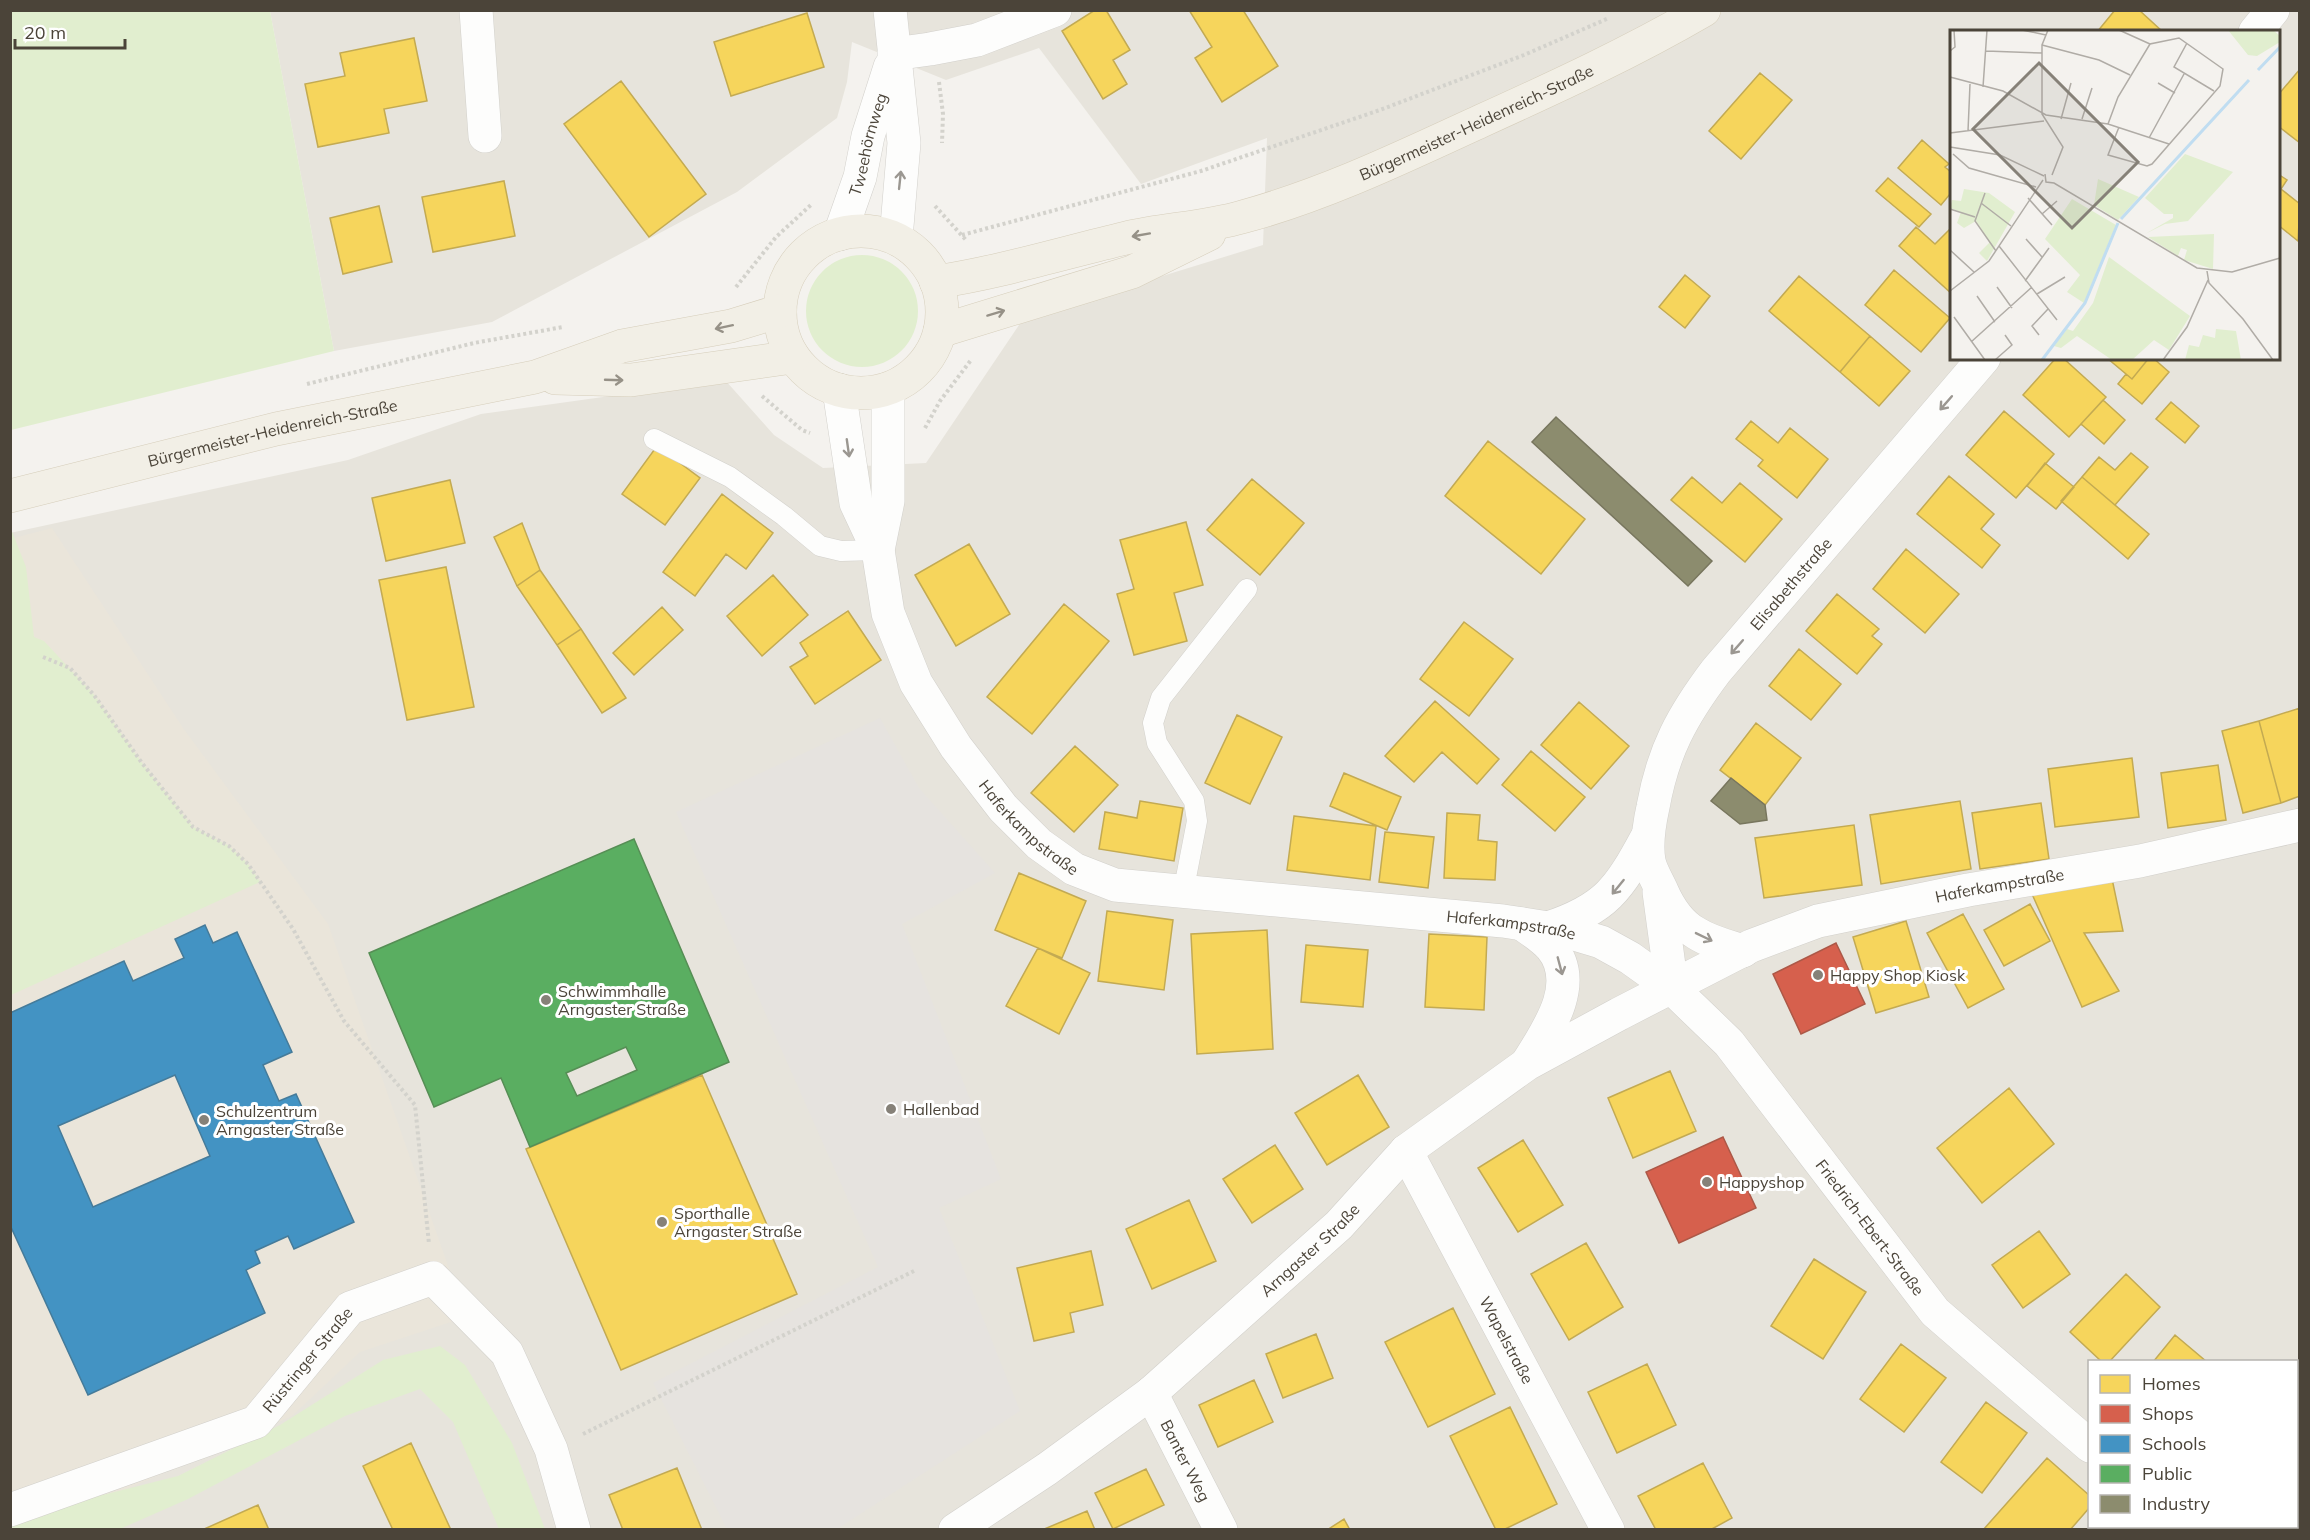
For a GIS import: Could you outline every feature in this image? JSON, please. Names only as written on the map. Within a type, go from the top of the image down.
[{"type":"main road","name":"Bürgermeister-Heidenreich-Straße","points":[[940,331],[1132,273],[1240,218],[1303,197],[1423,148],[1602,64],[1704,10]]},
{"type":"main road","name":"Bürgermeister-Heidenreich-Straße","points":[[936,282],[986,274],[1129,237],[1240,218]]},
{"type":"main road","points":[[874,232],[896,238],[916,252],[936,282],[942,305],[940,331],[931,354],[901,383],[888,389],[855,393],[839,390],[813,378],[794,357],[783,335],[781,296],[797,262],[813,247],[840,234],[874,232]]},
{"type":"main road","name":"Bürgermeister-Heidenreich-Straße","points":[[10,496],[276,429],[535,377],[622,346],[731,326],[780,311]]},
{"type":"main road","name":"Bürgermeister-Heidenreich-Straße","points":[[535,377],[631,380],[794,357]]},
{"type":"street","points":[[476,10],[485,136]]},
{"type":"street","name":"Tweehörnweg","points":[[890,10],[904,144],[896,238]]},
{"type":"street","points":[[894,54],[930,50],[977,40],[1055,10]]},
{"type":"street","points":[[2257,30],[2272,10]]},
{"type":"street","name":"Tweehörnweg","points":[[840,234],[860,177],[868,136],[894,54]]},
{"type":"street","name":"Elisabethstraße","points":[[1647,837],[1657,786],[1670,744],[1692,703],[1716,671],[1982,360]]},
{"type":"street","name":"Haferkampstraße","points":[[878,550],[888,501],[888,389]]},
{"type":"street","name":"Haferkampstraße","points":[[839,390],[856,503],[878,550],[888,613],[916,683],[956,747],[1003,808],[1039,844],[1074,868],[1115,885],[1561,930],[1601,942],[1630,958],[1672,988],[1743,951],[1818,921],[1968,890],[2140,861],[2300,825]]},
{"type":"street","points":[[1647,837],[1649,864],[1669,905],[1679,919],[1695,933],[1718,944],[1743,951]]},
{"type":"street","points":[[1527,1064],[1550,1027],[1559,1007],[1563,981],[1561,962],[1535,926],[1576,919],[1594,909],[1611,895],[1626,877],[1647,837]]},
{"type":"street","points":[[1658,882],[1672,988]]},
{"type":"street","name":"Arngaster Straße","points":[[955,1530],[1047,1469],[1151,1393],[1339,1225],[1406,1151],[1527,1064],[1672,988]]},
{"type":"street","name":"Friedrich-Ebert-Straße","points":[[1672,988],[1729,1043],[1935,1312],[2088,1444]]},
{"type":"street","name":"Wapelstraße","points":[[1406,1151],[1608,1530]]},
{"type":"street","points":[[433,1278],[507,1353],[551,1449],[574,1530]]},
{"type":"street","name":"Rüstringer Straße","points":[[10,1510],[256,1422],[350,1308],[433,1278]]},
{"type":"street","name":"Banter Weg","points":[[1151,1393],[1221,1530]]},
{"type":"lane","points":[[654,440],[730,477],[784,516],[820,546],[841,551],[878,550]]},
{"type":"lane","points":[[1183,893],[1197,821],[1194,801],[1157,743],[1153,723],[1161,698],[1247,589]]},
{"type":"path","points":[[962,235],[1212,167],[1380,110],[1534,51],[1615,15]]},
{"type":"path","points":[[43,657],[70,668],[94,695],[142,763],[194,827],[229,846],[248,864],[293,929],[345,1021],[415,1105],[433,1278]]},
{"type":"path","points":[[551,1449],[916,1270]]},
{"type":"shaded area","points":[[270,11],[2299,11],[2299,1529],[11,1529],[10,533],[348,460],[481,414],[725,380],[774,435],[823,468],[926,463],[1023,319],[1263,245],[1267,138],[1141,184],[1039,48],[946,80],[852,42],[847,82],[837,118],[737,192],[492,322],[334,351]]},
{"type":"shaded area","name":"Schulzentrum Arngaster Straße","points":[[52,528],[183,728],[328,924],[466,1317],[360,1352],[292,1416],[37,1529],[11,1530],[10,539]]},
{"type":"shaded area","name":"Hallenbad","points":[[880,718],[919,788],[995,873],[902,924],[1001,1179],[939,1208],[1020,1411],[837,1529],[727,1529],[653,1383],[878,1267],[676,812]]},
{"type":"green space","points":[[10,11],[270,11],[334,351],[11,430]]},
{"type":"green space","points":[[862,255],[884,259],[902,271],[914,289],[918,311],[914,333],[902,351],[884,363],[862,367],[840,363],[822,351],[810,333],[806,311],[810,289],[822,271],[840,259]]},
{"type":"green space","points":[[11,529],[26,567],[34,637],[44,641],[94,695],[142,763],[193,827],[229,846],[248,864],[260,882],[11,995]]},
{"type":"green space","points":[[440,1346],[465,1365],[512,1443],[545,1529],[499,1529],[453,1422],[420,1389],[345,1416],[188,1499],[120,1529],[11,1529],[10,1522],[67,1504],[178,1476],[280,1425],[383,1360]]},
{"type":"building: Homes","points":[[1095,10],[1106,10],[1130,50],[1113,60],[1127,84],[1103,99],[1062,31]]},
{"type":"building: Homes","points":[[1189,10],[1243,10],[1278,66],[1222,102],[1195,58],[1212,47]]},
{"type":"building: Homes","points":[[2115,10],[2139,10],[2161,30],[2099,30]]},
{"type":"building: Homes","points":[[807,13],[824,67],[731,96],[714,42]]},
{"type":"building: Homes","points":[[414,38],[427,101],[384,109],[389,133],[318,147],[305,84],[345,76],[340,53]]},
{"type":"building: Homes","points":[[2300,69],[2300,143],[2280,128],[2280,93]]},
{"type":"building: Homes","points":[[1760,73],[1792,100],[1741,159],[1709,131]]},
{"type":"building: Homes","points":[[621,81],[706,194],[649,237],[564,124]]},
{"type":"building: Homes","points":[[1922,140],[1949,164],[1945,167],[1950,171],[1950,194],[1941,205],[1898,168]]},
{"type":"building: Homes","points":[[2280,175],[2287,180],[2281,189],[2300,204],[2298,241],[2280,227]]},
{"type":"building: Homes","points":[[1888,178],[1931,214],[1919,227],[1876,191]]},
{"type":"building: Homes","points":[[504,181],[515,236],[433,252],[422,197]]},
{"type":"building: Homes","points":[[379,206],[392,262],[343,274],[330,218]]},
{"type":"building: Homes","points":[[1916,227],[1935,244],[1950,229],[1950,292],[1899,246]]},
{"type":"building: Homes","points":[[1894,270],[1950,318],[1921,352],[1865,305]]},
{"type":"building: Homes","points":[[1685,275],[1710,296],[1685,328],[1659,307]]},
{"type":"building: Homes","points":[[1799,276],[1870,336],[1840,372],[1769,311]]},
{"type":"building: Homes","points":[[1870,336],[1910,371],[1879,406],[1840,372]]},
{"type":"building: Homes","points":[[2054,360],[2065,360],[2106,397],[2069,437],[2023,395]]},
{"type":"building: Homes","points":[[2109,360],[2147,360],[2132,379]]},
{"type":"building: Homes","points":[[2147,360],[2155,360],[2169,372],[2142,404],[2118,384],[2126,374],[2132,379]]},
{"type":"building: Homes","points":[[2103,400],[2125,420],[2104,444],[2081,424]]},
{"type":"building: Homes","points":[[2171,402],[2199,426],[2185,443],[2156,419]]},
{"type":"building: Homes","points":[[2004,411],[2054,454],[2016,498],[1966,455]]},
{"type":"building: Homes","points":[[1751,421],[1778,443],[1790,428],[1828,459],[1797,498],[1758,466],[1763,460],[1736,439]]},
{"type":"building: Homes","points":[[1488,441],[1585,519],[1541,574],[1445,496]]},
{"type":"building: Homes","points":[[657,446],[700,478],[665,525],[622,494]]},
{"type":"building: Homes","points":[[2131,453],[2148,467],[2115,505],[2082,477],[2099,457],[2115,470]]},
{"type":"building: Homes","points":[[2045,463],[2074,487],[2056,509],[2027,486]]},
{"type":"building: Homes","points":[[1949,476],[1994,514],[1981,529],[2000,545],[1982,568],[1917,514]]},
{"type":"building: Homes","points":[[1692,477],[1722,503],[1740,483],[1782,519],[1745,562],[1671,500]]},
{"type":"building: Homes","points":[[2082,477],[2149,534],[2128,559],[2061,501]]},
{"type":"building: Homes","points":[[1252,479],[1304,523],[1260,575],[1207,530]]},
{"type":"building: Homes","points":[[450,480],[465,543],[386,561],[372,498]]},
{"type":"building: Homes","points":[[722,494],[773,533],[746,569],[726,554],[695,596],[663,572]]},
{"type":"building: Homes","points":[[1186,522],[1203,585],[1174,593],[1187,641],[1134,655],[1117,594],[1134,589],[1120,540]]},
{"type":"building: Homes","points":[[522,523],[540,570],[517,586],[494,537]]},
{"type":"building: Homes","points":[[969,544],[1010,614],[956,646],[915,575]]},
{"type":"building: Homes","points":[[1906,549],[1959,594],[1925,633],[1873,589]]},
{"type":"building: Homes","points":[[446,567],[474,707],[407,720],[379,580]]},
{"type":"building: Homes","points":[[540,570],[581,629],[557,645],[517,586]]},
{"type":"building: Homes","points":[[773,575],[808,615],[762,656],[727,616]]},
{"type":"building: Homes","points":[[1837,594],[1879,629],[1872,636],[1882,644],[1857,674],[1806,631]]},
{"type":"building: Homes","points":[[1064,604],[1109,641],[1032,734],[987,697]]},
{"type":"building: Homes","points":[[662,607],[683,630],[634,675],[613,653]]},
{"type":"building: Homes","points":[[848,611],[881,660],[815,704],[790,667],[808,656],[800,643]]},
{"type":"building: Homes","points":[[1464,622],[1513,659],[1469,716],[1420,679]]},
{"type":"building: Homes","points":[[581,629],[626,698],[602,713],[557,645]]},
{"type":"building: Homes","points":[[1799,649],[1841,684],[1811,720],[1769,686]]},
{"type":"building: Homes","points":[[1435,701],[1499,759],[1477,784],[1442,752],[1414,782],[1385,756]]},
{"type":"building: Homes","points":[[1579,702],[1629,746],[1591,789],[1541,745]]},
{"type":"building: Homes","points":[[2300,708],[2300,796],[2281,803],[2259,721]]},
{"type":"building: Homes","points":[[1237,715],[1282,737],[1250,804],[1205,783]]},
{"type":"building: Homes","points":[[2259,721],[2281,803],[2243,813],[2222,731]]},
{"type":"building: Homes","points":[[1756,723],[1801,758],[1765,805],[1720,770]]},
{"type":"building: Homes","points":[[1075,746],[1118,785],[1074,832],[1031,793]]},
{"type":"building: Homes","points":[[1531,751],[1585,797],[1555,831],[1502,785]]},
{"type":"building: Homes","points":[[2132,758],[2139,817],[2055,827],[2048,769]]},
{"type":"building: Homes","points":[[2218,765],[2226,820],[2168,828],[2161,773]]},
{"type":"building: Homes","points":[[1344,773],[1401,797],[1387,830],[1330,806]]},
{"type":"building: Homes","points":[[1140,801],[1183,808],[1174,861],[1099,849],[1105,812],[1137,818]]},
{"type":"building: Homes","points":[[1960,801],[1971,869],[1881,884],[1870,815]]},
{"type":"building: Homes","points":[[2041,803],[2049,859],[1980,869],[1972,813]]},
{"type":"building: Homes","points":[[1447,813],[1480,815],[1478,840],[1497,842],[1495,880],[1444,878]]},
{"type":"building: Homes","points":[[1294,816],[1376,826],[1370,880],[1287,870]]},
{"type":"building: Homes","points":[[1854,825],[1862,885],[1764,898],[1755,838]]},
{"type":"building: Homes","points":[[1385,832],[1434,837],[1428,888],[1379,882]]},
{"type":"building: Homes","points":[[1019,873],[1086,901],[1062,958],[995,930]]},
{"type":"building: Homes","points":[[2111,874],[2123,931],[2084,933],[2119,991],[2082,1007],[2032,894]]},
{"type":"building: Homes","points":[[2030,904],[2050,941],[2004,966],[1984,930]]},
{"type":"building: Homes","points":[[1107,911],[1173,920],[1164,990],[1098,981]]},
{"type":"building: Homes","points":[[1963,914],[2004,989],[1968,1008],[1927,933]]},
{"type":"building: Homes","points":[[1906,921],[1929,997],[1876,1013],[1853,937]]},
{"type":"building: Homes","points":[[1267,930],[1273,1049],[1197,1054],[1191,934]]},
{"type":"building: Homes","points":[[1429,934],[1487,937],[1484,1010],[1425,1007]]},
{"type":"building: Homes","points":[[1306,945],[1368,950],[1363,1007],[1301,1002]]},
{"type":"building: Homes","points":[[1038,948],[1090,973],[1059,1034],[1006,1006]]},
{"type":"building: Homes","points":[[1670,1071],[1696,1131],[1633,1158],[1608,1098]]},
{"type":"building: Homes","name":"Sporthalle Arngaster Straße","points":[[702,1075],[797,1294],[621,1370],[526,1149]]},
{"type":"building: Homes","points":[[1358,1075],[1389,1127],[1327,1165],[1295,1113]]},
{"type":"building: Homes","points":[[2009,1088],[2054,1144],[1982,1203],[1937,1148]]},
{"type":"building: Homes","points":[[1523,1140],[1563,1205],[1518,1232],[1478,1168]]},
{"type":"building: Homes","points":[[1275,1145],[1303,1189],[1252,1223],[1223,1179]]},
{"type":"building: Homes","points":[[1189,1200],[1216,1261],[1152,1289],[1126,1229]]},
{"type":"building: Homes","points":[[2039,1231],[2070,1274],[2023,1308],[1992,1265]]},
{"type":"building: Homes","points":[[1586,1243],[1623,1307],[1569,1340],[1531,1274]]},
{"type":"building: Homes","points":[[1091,1251],[1103,1305],[1070,1313],[1074,1332],[1034,1341],[1017,1268]]},
{"type":"building: Homes","points":[[1814,1259],[1866,1292],[1823,1359],[1771,1326]]},
{"type":"building: Homes","points":[[2126,1274],[2160,1307],[2111,1360],[2100,1360],[2070,1332]]},
{"type":"building: Homes","points":[[1453,1308],[1495,1394],[1428,1427],[1385,1342]]},
{"type":"building: Homes","points":[[1316,1334],[1333,1378],[1283,1398],[1266,1354]]},
{"type":"building: Homes","points":[[2175,1335],[2205,1360],[2155,1360]]},
{"type":"building: Homes","points":[[1901,1344],[1946,1378],[1904,1432],[1860,1399]]},
{"type":"building: Homes","points":[[1647,1364],[1676,1425],[1617,1453],[1588,1392]]},
{"type":"building: Homes","points":[[1254,1380],[1273,1422],[1218,1447],[1199,1405]]},
{"type":"building: Homes","points":[[2298,1384],[2300,1386],[2300,1417],[2298,1419]]},
{"type":"building: Homes","points":[[1986,1402],[2027,1433],[1982,1493],[1941,1462]]},
{"type":"building: Homes","points":[[1510,1407],[1557,1504],[1503,1530],[1496,1530],[1450,1436]]},
{"type":"building: Homes","points":[[411,1443],[451,1530],[393,1530],[363,1466]]},
{"type":"building: Homes","points":[[2047,1458],[2088,1494],[2088,1509],[2070,1530],[1983,1530]]},
{"type":"building: Homes","points":[[1703,1463],[1732,1518],[1710,1530],[1656,1530],[1638,1496]]},
{"type":"building: Homes","points":[[677,1468],[702,1530],[623,1530],[609,1495]]},
{"type":"building: Homes","points":[[1146,1469],[1164,1505],[1113,1529],[1095,1493]]},
{"type":"building: Homes","points":[[2300,1471],[2300,1530],[2263,1530],[2262,1528],[2298,1528],[2298,1473]]},
{"type":"building: Homes","points":[[258,1505],[269,1530],[202,1530]]},
{"type":"building: Homes","points":[[1087,1511],[1095,1530],[1042,1530]]},
{"type":"building: Homes","points":[[1344,1519],[1350,1530],[1327,1530]]},
{"type":"building: Shops","points":[[1836,943],[1865,1004],[1801,1034],[1773,974]]},
{"type":"building: Shops","points":[[1723,1137],[1756,1208],[1679,1243],[1646,1172]]},
{"type":"building: Schools","points":[[205,925],[213,943],[237,932],[292,1052],[263,1065],[279,1101],[296,1094],[354,1222],[294,1249],[288,1236],[255,1251],[260,1263],[246,1270],[265,1313],[88,1395],[10,1225],[10,1013],[124,961],[133,981],[184,958],[175,939]],"holes":[[[175,1075],[210,1156],[93,1207],[58,1126]]]},
{"type":"building: Public","name":"Schwimmhalle Arngaster Straße","points":[[634,839],[729,1062],[530,1147],[501,1078],[434,1107],[369,953]],"holes":[[[626,1047],[637,1070],[577,1096],[566,1073]]]},
{"type":"building: Industry","points":[[1556,417],[1712,561],[1688,586],[1532,442]]},
{"type":"building: Industry","points":[[1731,778],[1765,805],[1767,820],[1740,824],[1711,801]]},
{"type":"place","name":"Happy Shop Kiosk","points":[[1818,975]]},
{"type":"place","name":"Schwimmhalle Arngaster Straße","points":[[546,1000]]},
{"type":"place","name":"Hallenbad","points":[[891,1109]]},
{"type":"place","name":"Schulzentrum Arngaster Straße","points":[[204,1120]]},
{"type":"place","name":"Happyshop","points":[[1707,1182]]},
{"type":"place","name":"Sporthalle Arngaster Straße","points":[[662,1222]]}]
